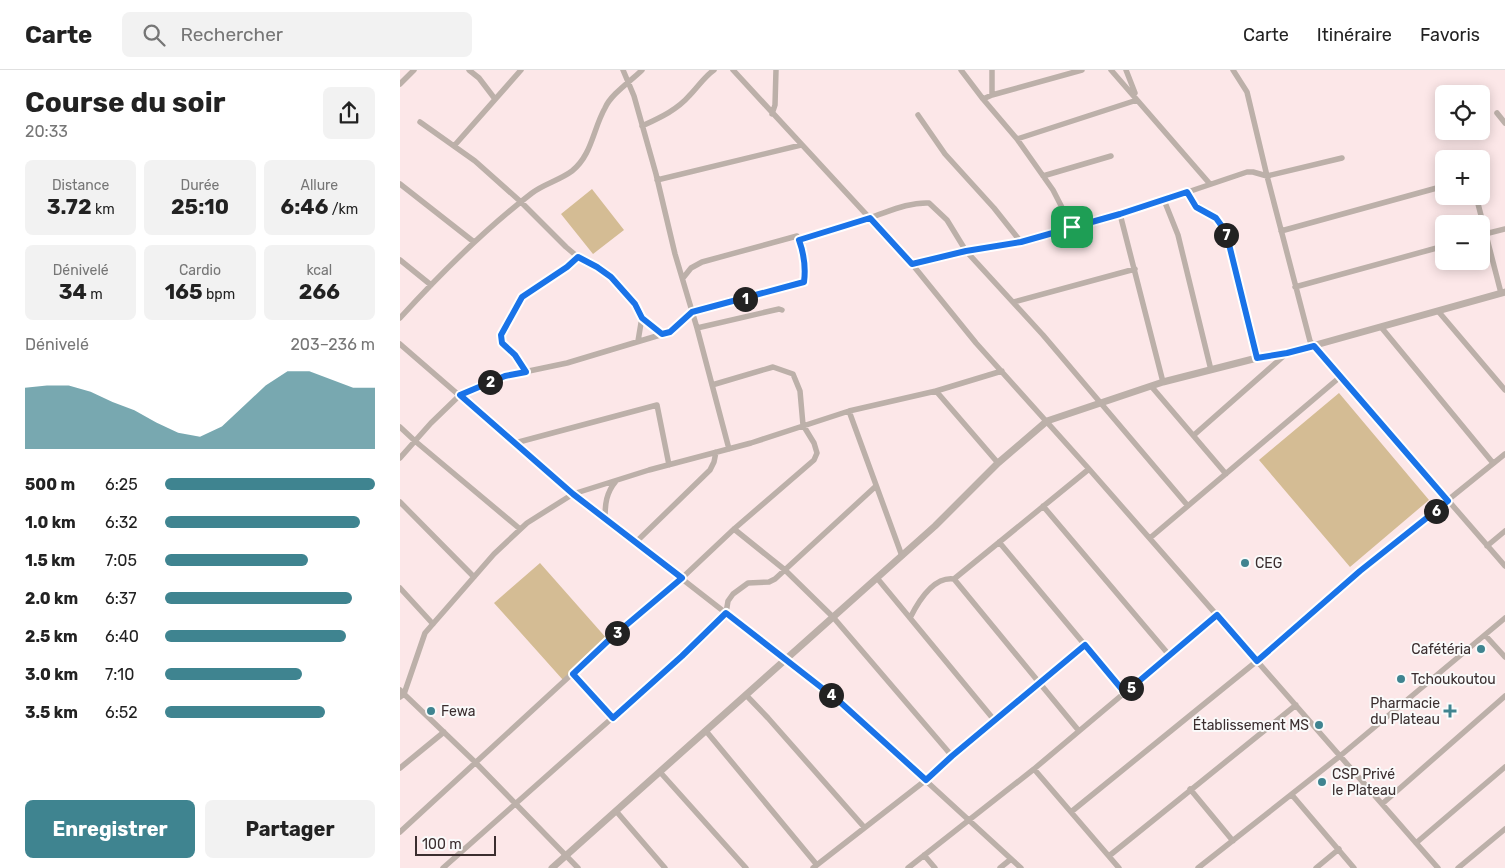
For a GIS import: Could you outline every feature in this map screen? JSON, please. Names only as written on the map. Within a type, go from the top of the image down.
[{"type":"street","points":[[400,84],[414,70]]},
{"type":"street","points":[[469,70],[479,78],[495,99]]},
{"type":"street","points":[[454,146],[521,70]]},
{"type":"street","points":[[623,70],[629,83],[657,180],[692,312],[698,328],[728,449]]},
{"type":"street","points":[[400,318],[474,242],[535,191],[572,171],[582,160],[592,143],[605,107],[642,70]]},
{"type":"street","points":[[642,126],[661,117],[683,102],[703,79],[714,70]]},
{"type":"street","points":[[733,70],[912,264],[976,343],[1150,538],[1438,868]]},
{"type":"street","points":[[772,114],[775,105],[776,70]]},
{"type":"street","points":[[960,70],[1017,139],[1053,190],[1072,227]]},
{"type":"street","points":[[992,70],[992,95]]},
{"type":"street","points":[[983,99],[1082,70]]},
{"type":"street","points":[[1111,70],[1210,184]]},
{"type":"street","points":[[1126,70],[1137,100]]},
{"type":"street","points":[[1233,70],[1247,92],[1310,341],[1505,566]]},
{"type":"street","points":[[1017,139],[1137,100]]},
{"type":"street","points":[[1497,113],[1505,123]]},
{"type":"street","points":[[918,115],[946,154],[994,208],[1021,242]]},
{"type":"street","points":[[420,122],[475,161],[578,257],[611,277],[635,304],[642,318],[662,334]]},
{"type":"street","points":[[657,180],[801,145]]},
{"type":"street","points":[[1043,176],[1111,156]]},
{"type":"street","points":[[912,264],[966,251],[1021,242],[1120,214],[1247,172],[1267,176],[1342,158]]},
{"type":"street","points":[[400,184],[474,242]]},
{"type":"street","points":[[1281,231],[1435,188]]},
{"type":"street","points":[[1187,192],[1196,207],[1216,218],[1226,232],[1257,358]]},
{"type":"street","points":[[1164,200],[1178,234],[1211,370]]},
{"type":"street","points":[[799,240],[906,206],[929,202],[947,220],[966,251],[1014,302],[1188,506]]},
{"type":"street","points":[[1120,214],[1164,382]]},
{"type":"street","points":[[1490,233],[1505,229]]},
{"type":"street","points":[[400,458],[460,395],[505,376],[568,362],[670,332],[692,312],[804,282],[804,254],[797,236],[702,262],[692,268],[683,278]]},
{"type":"street","points":[[1295,287],[1435,248]]},
{"type":"street","points":[[552,868],[902,556],[998,463],[1047,421],[1164,382],[1257,358],[1314,346],[1503,292],[1490,255]]},
{"type":"street","points":[[526,372],[515,355],[502,343],[501,335],[522,297],[567,267],[578,257]]},
{"type":"street","points":[[400,260],[431,285]]},
{"type":"street","points":[[1014,302],[1135,269]]},
{"type":"street","points":[[698,328],[779,309],[782,310]]},
{"type":"street","points":[[1438,310],[1505,390]]},
{"type":"street","points":[[638,341],[642,318]]},
{"type":"street","points":[[1381,327],[1493,463]]},
{"type":"street","points":[[400,344],[573,494],[840,702],[1021,868]]},
{"type":"street","points":[[1194,435],[1287,353]]},
{"type":"street","points":[[400,832],[611,638],[682,578],[734,529],[814,460],[817,453],[814,443],[803,425],[800,392],[792,374],[773,367],[712,385]]},
{"type":"street","points":[[578,868],[444,732],[401,694],[425,633],[494,554],[520,529],[573,494],[728,449],[849,411],[936,391],[1002,371]]},
{"type":"street","points":[[1150,538],[1340,377]]},
{"type":"street","points":[[1151,386],[1226,474]]},
{"type":"street","points":[[936,391],[998,463]]},
{"type":"street","points":[[515,443],[657,405],[669,465]]},
{"type":"street","points":[[849,411],[902,556]]},
{"type":"street","points":[[400,427],[520,529]]},
{"type":"street","points":[[635,542],[710,470],[716,452]]},
{"type":"street","points":[[1071,812],[1257,661],[1360,571],[1505,454]]},
{"type":"street","points":[[910,618],[919,602],[935,584],[944,579],[954,579],[1089,469]]},
{"type":"street","points":[[605,519],[607,496],[617,480]]},
{"type":"street","points":[[443,868],[682,656],[726,613],[728,601],[733,594],[748,583],[770,582],[876,486]]},
{"type":"street","points":[[400,502],[474,578]]},
{"type":"street","points":[[1042,506],[1170,656]]},
{"type":"street","points":[[734,529],[785,570],[833,618],[952,756]]},
{"type":"street","points":[[1487,546],[1505,531]]},
{"type":"street","points":[[998,542],[1125,693]]},
{"type":"street","points":[[877,578],[995,721]]},
{"type":"street","points":[[954,579],[1041,682],[1079,731]]},
{"type":"street","points":[[400,588],[433,624]]},
{"type":"street","points":[[908,868],[1034,769],[1217,615]]},
{"type":"street","points":[[1198,868],[1340,756],[1505,618]]},
{"type":"street","points":[[1484,635],[1505,657]]},
{"type":"street","points":[[706,731],[815,866],[926,780],[1085,645]]},
{"type":"street","points":[[573,674],[613,718]]},
{"type":"street","points":[[746,695],[864,827]]},
{"type":"street","points":[[1382,804],[1505,696]]},
{"type":"street","points":[[1109,856],[1296,705]]},
{"type":"street","points":[[400,768],[444,732]]},
{"type":"street","points":[[1416,843],[1505,767]]},
{"type":"street","points":[[1034,769],[1119,868]]},
{"type":"street","points":[[660,772],[746,868]]},
{"type":"street","points":[[1190,790],[1233,841]]},
{"type":"street","points":[[1292,795],[1339,848],[1354,868]]},
{"type":"street","points":[[616,811],[665,868]]},
{"type":"street","points":[[1458,868],[1505,829]]},
{"type":"street","points":[[1316,868],[1339,848]]},
{"type":"street","points":[[924,856],[935,868]]},
{"type":"street","points":[[1000,868],[1011,860]]},
{"type":"shaded area","points":[[592,189],[624,230],[593,254],[561,214]]},
{"type":"shaded area","points":[[1339,393],[1429,500],[1350,567],[1259,460]]},
{"type":"shaded area","points":[[540,563],[608,640],[563,680],[494,603]]},
{"type":"place","name":"CEG","points":[[1245,563]]},
{"type":"place","name":"Cafétéria","points":[[1481,649]]},
{"type":"place","name":"Tchoukoutou","points":[[1401,679]]},
{"type":"place","name":"Fewa","points":[[431,711]]},
{"type":"place","name":"Pharmacie du Plateau","points":[[1450,711]]},
{"type":"place","name":"Établissement MS","points":[[1319,725]]},
{"type":"place","name":"CSP Privé le Plateau","points":[[1322,782]]},
{"type":"route","points":[[1187,192],[1196,207],[1216,218],[1226,232],[1257,358],[1314,346],[1448,501],[1360,571],[1257,661],[1217,615],[1125,693],[1085,645],[926,780],[840,702],[726,613],[682,656],[613,718],[573,674],[611,638],[682,578],[573,494],[460,395],[505,376],[526,372],[515,355],[502,343],[501,335],[522,297],[567,267],[578,257],[611,277],[635,304],[642,318],[662,334],[670,332],[692,312],[804,282],[804,254],[799,240],[870,218],[912,264],[966,251],[1021,242],[1072,227],[1187,192]]}]
